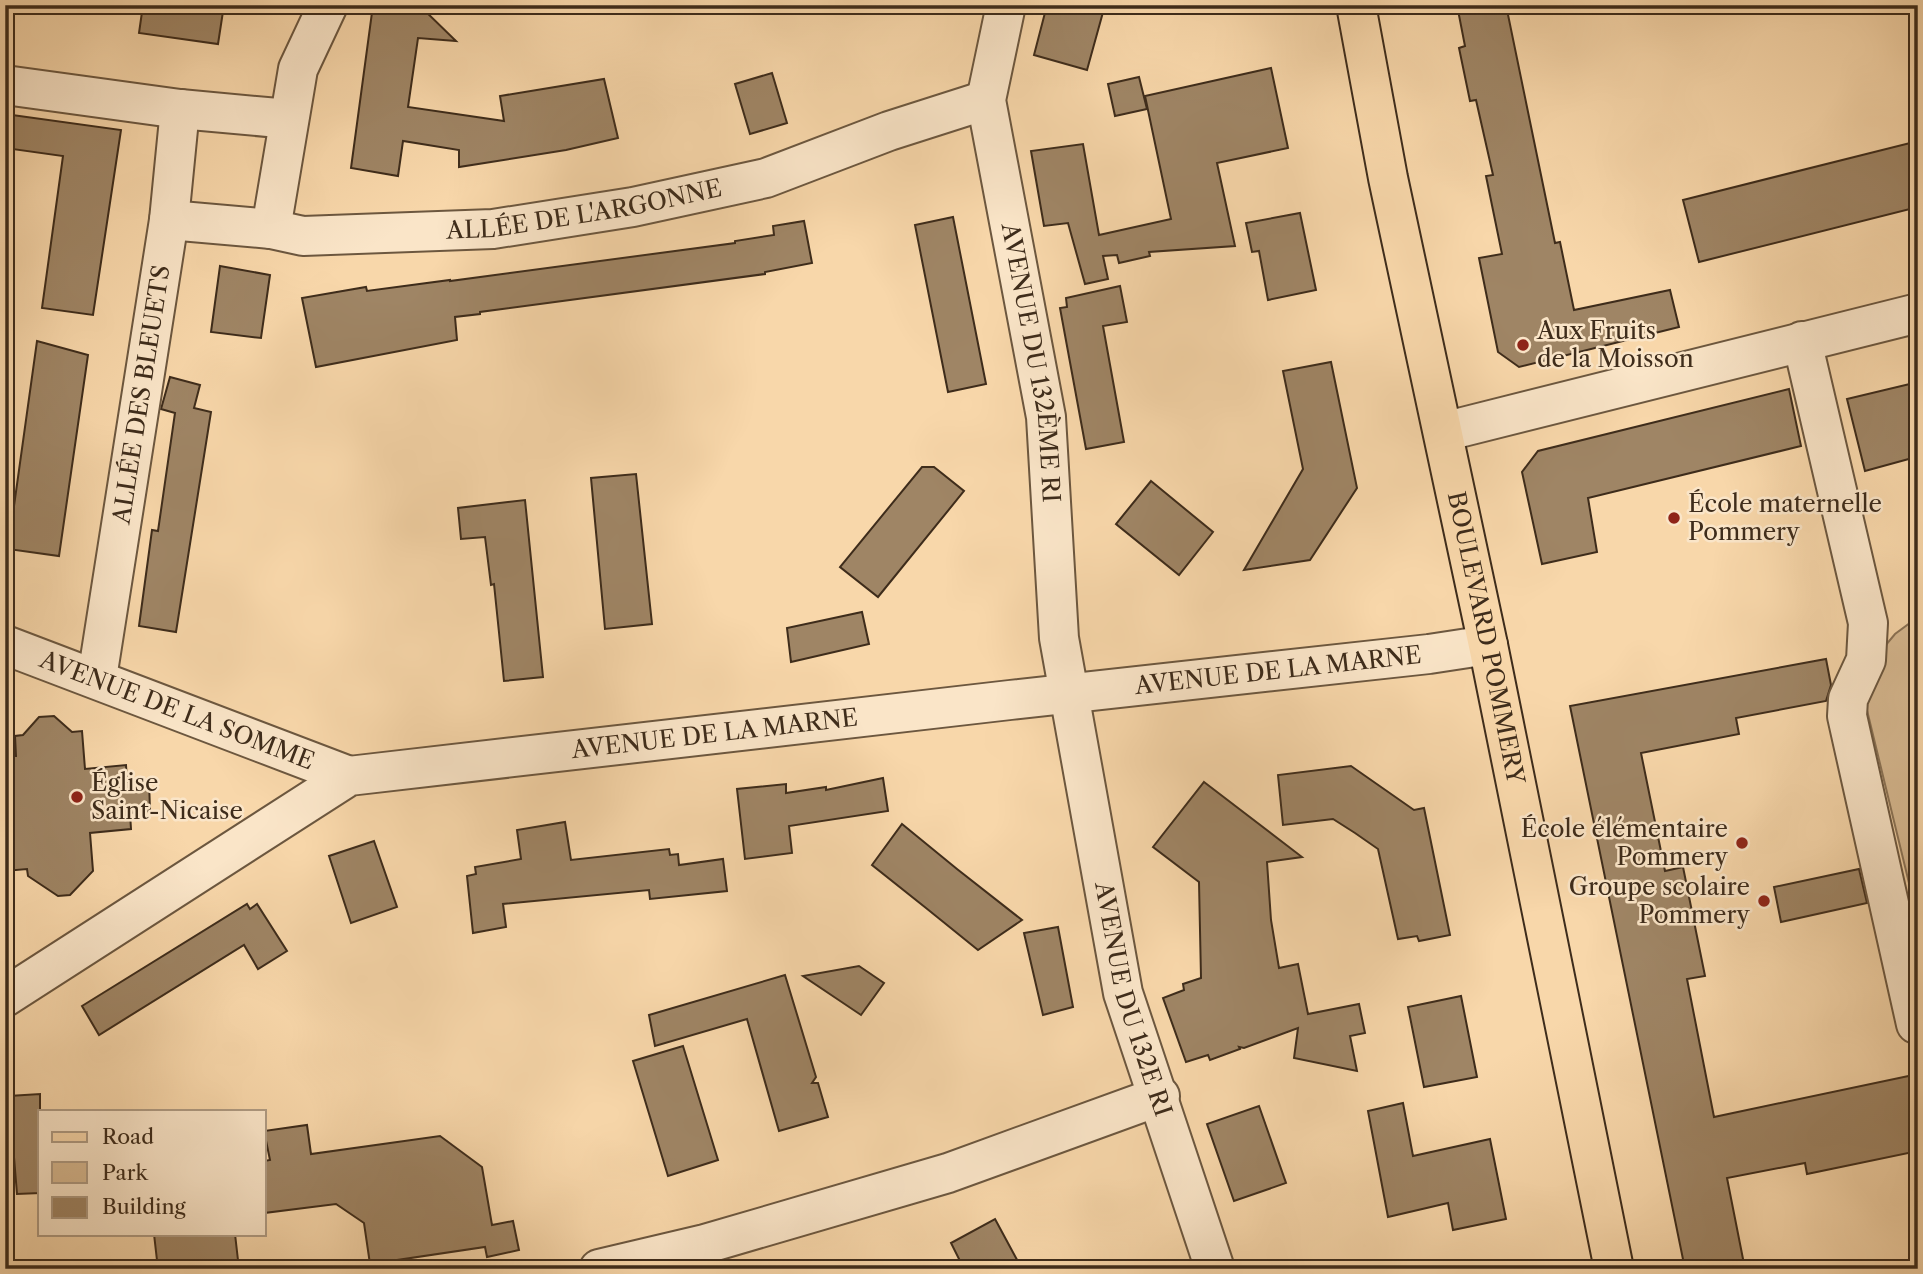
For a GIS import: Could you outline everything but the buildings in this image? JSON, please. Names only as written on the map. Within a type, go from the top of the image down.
[{"type":"main road","name":"BOULEVARD POMMERY","points":[[1356,5],[1388,177],[1488,645],[1614,1269]]},
{"type":"street","points":[[271,229],[298,69],[328,5]]},
{"type":"street","name":"AVENUE DU 132ÈME RI","points":[[1006,5],[986,100],[1046,417],[1059,638],[1072,709]]},
{"type":"street","points":[[5,85],[180,109],[289,119]]},
{"type":"street","name":"ALLÉE DE L'ARGONNE","points":[[169,220],[271,229],[303,236],[493,229],[632,207],[766,178],[889,131],[986,100]]},
{"type":"street","name":"ALLÉE DES BLEUETS","points":[[97,678],[169,220],[180,109]]},
{"type":"street","points":[[1443,432],[1918,313]]},
{"type":"street","points":[[1802,341],[1868,623],[1866,660],[1847,699],[1847,716],[1916,1024]]},
{"type":"street","name":"AVENUE DE LA SOMME","points":[[5,645],[349,776]]},
{"type":"street","name":"AVENUE DE LA MARNE","points":[[5,997],[349,776],[1072,709],[1488,645]]},
{"type":"street","name":"AVENUE DU 132E RI","points":[[1072,709],[1123,993],[1160,1096],[1168,1129],[1216,1269]]},
{"type":"street","points":[[600,1269],[705,1244],[948,1173],[1160,1096]]},
{"type":"green space","points":[[1918,617],[1918,920],[1865,702],[1875,658],[1895,634]]},
{"type":"place","name":"Aux Fruits de la Moisson","points":[[1523,345]]},
{"type":"place","name":"École maternelle Pommery","points":[[1674,518]]},
{"type":"place","name":"Église Saint-Nicaise","points":[[77,797]]},
{"type":"place","name":"École élémentaire Pommery","points":[[1742,843]]},
{"type":"place","name":"Groupe scolaire Pommery","points":[[1764,901]]}]
